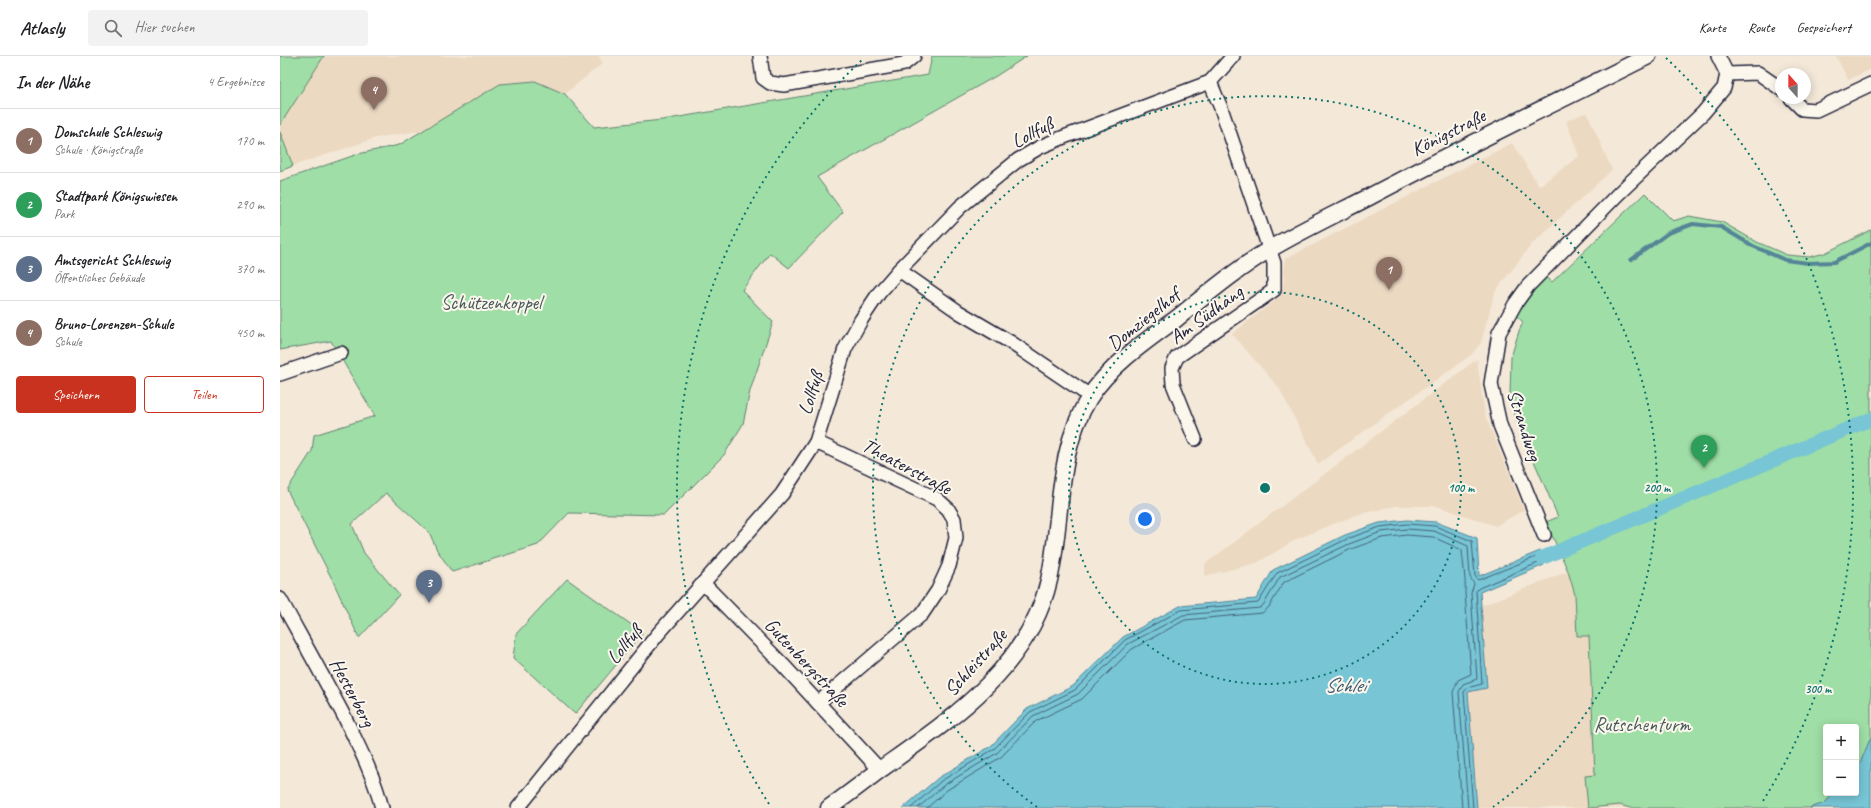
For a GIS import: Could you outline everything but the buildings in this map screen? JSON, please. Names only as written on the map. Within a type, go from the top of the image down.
[{"type":"street","points":[[760,56],[763,78],[770,84],[784,85],[904,64],[914,56]]},
{"type":"street","points":[[1233,56],[1210,82],[1224,115],[1269,249]]},
{"type":"street","name":"Königstraße","points":[[1269,249],[1433,163],[1648,56]]},
{"type":"street","points":[[1718,56],[1727,74],[1758,73],[1775,85]]},
{"type":"street","name":"Strandweg","points":[[1544,535],[1500,425],[1491,384],[1499,334],[1515,304],[1528,286],[1619,193],[1703,113],[1724,88],[1727,74]]},
{"type":"street","name":"Lollfuß","points":[[518,808],[658,634],[782,494],[816,442],[845,349],[861,320],[879,293],[899,270],[960,207],[1018,160],[1040,147],[1210,82]]},
{"type":"street","points":[[1797,104],[1802,109],[1816,110],[1871,84]]},
{"type":"street","name":"Domziegelhof","points":[[1090,396],[1119,364],[1180,315],[1269,249]]},
{"type":"street","name":"Am Südhang","points":[[1195,439],[1173,384],[1172,368],[1177,357],[1274,290],[1274,263],[1269,249]]},
{"type":"street","points":[[899,270],[959,312],[1010,342],[1090,396]]},
{"type":"street","points":[[280,374],[341,353]]},
{"type":"street","name":"Schleistraße","points":[[830,808],[962,710],[991,682],[1014,656],[1039,614],[1049,580],[1058,500],[1066,454],[1075,426],[1090,396]]},
{"type":"street","name":"Theaterstraße","points":[[816,442],[937,499],[948,509],[954,518],[956,538],[949,566],[938,590],[922,614],[818,703]]},
{"type":"street","name":"Gutenbergstraße","points":[[703,583],[880,770]]},
{"type":"street","name":"Hesterberg","points":[[280,599],[362,751],[379,795],[382,808]]},
{"type":"shaded area","points":[[324,56],[599,56],[603,63],[565,94],[535,81],[500,84],[424,130],[376,138],[293,166],[280,132],[280,125]]},
{"type":"shaded area","points":[[1836,56],[1871,56],[1871,69],[1848,80]]},
{"type":"shaded area","points":[[1587,112],[1612,170],[1532,244],[1495,292],[1481,343],[1471,355],[1318,464],[1279,388],[1232,334],[1280,296],[1283,287],[1285,259],[1512,143],[1539,186],[1579,156],[1566,121]]},
{"type":"shaded area","points":[[1477,359],[1485,415],[1524,510],[1496,526],[1436,506],[1396,506],[1356,515],[1297,539],[1257,563],[1205,576],[1205,564]]},
{"type":"shaded area","points":[[1568,571],[1575,595],[1577,636],[1589,635],[1595,775],[1585,776],[1588,808],[1477,808],[1468,692],[1486,688],[1481,606]]},
{"type":"shaded area","points":[[1621,805],[1630,808],[1588,808]]},
{"type":"green space","points":[[280,56],[324,56],[280,125]]},
{"type":"green space","name":"Schützenkoppel","points":[[932,56],[1027,56],[996,76],[817,177],[843,212],[789,268],[770,253],[742,290],[773,322],[750,391],[743,424],[724,455],[664,515],[569,513],[538,545],[452,572],[437,550],[429,532],[386,493],[352,524],[364,553],[399,595],[359,638],[332,579],[287,490],[312,451],[314,435],[375,416],[331,341],[280,350],[280,181],[358,154],[399,145],[500,84],[535,81],[565,94],[594,127],[662,120],[928,75]]},
{"type":"green space","points":[[280,132],[293,166],[280,171]]},
{"type":"green space","name":"Rutschenturm","points":[[1645,193],[1673,221],[1689,216],[1722,222],[1757,242],[1787,255],[1809,257],[1825,253],[1871,230],[1871,737],[1859,763],[1859,724],[1823,724],[1823,796],[1831,796],[1825,803],[1810,808],[1630,808],[1620,805],[1588,808],[1585,776],[1595,775],[1589,636],[1577,636],[1575,595],[1568,571],[1546,522],[1558,517],[1516,419],[1510,394],[1511,357],[1523,322],[1513,313],[1543,274],[1552,282]]},
{"type":"green space","points":[[567,579],[643,633],[575,714],[513,658],[516,634]]},
{"type":"water","name":"Schlei","points":[[1407,520],[1436,522],[1477,538],[1479,576],[1540,551],[1544,565],[1480,592],[1487,688],[1468,692],[1477,808],[903,808],[938,778],[991,746],[1027,709],[1073,686],[1123,637],[1180,606],[1256,599],[1273,570],[1345,535],[1379,523]]},
{"type":"water","points":[[1871,737],[1871,808],[1810,808],[1825,803],[1831,796],[1859,796],[1859,763]]},
{"type":"waterway","points":[[1631,260],[1668,233],[1693,224],[1721,227],[1753,246],[1785,260],[1808,263],[1834,262],[1871,243]]},
{"type":"waterway","points":[[1542,558],[1871,419]]},
{"type":"place","name":"Bruno-Lorenzen-Schule","points":[[374,110]]},
{"type":"place","name":"Domschule Schleswig","points":[[1389,290]]},
{"type":"place","name":"Stadtpark Königswiesen","points":[[1704,468]]},
{"type":"place","name":"Amtsgericht Schleswig","points":[[429,603]]}]
